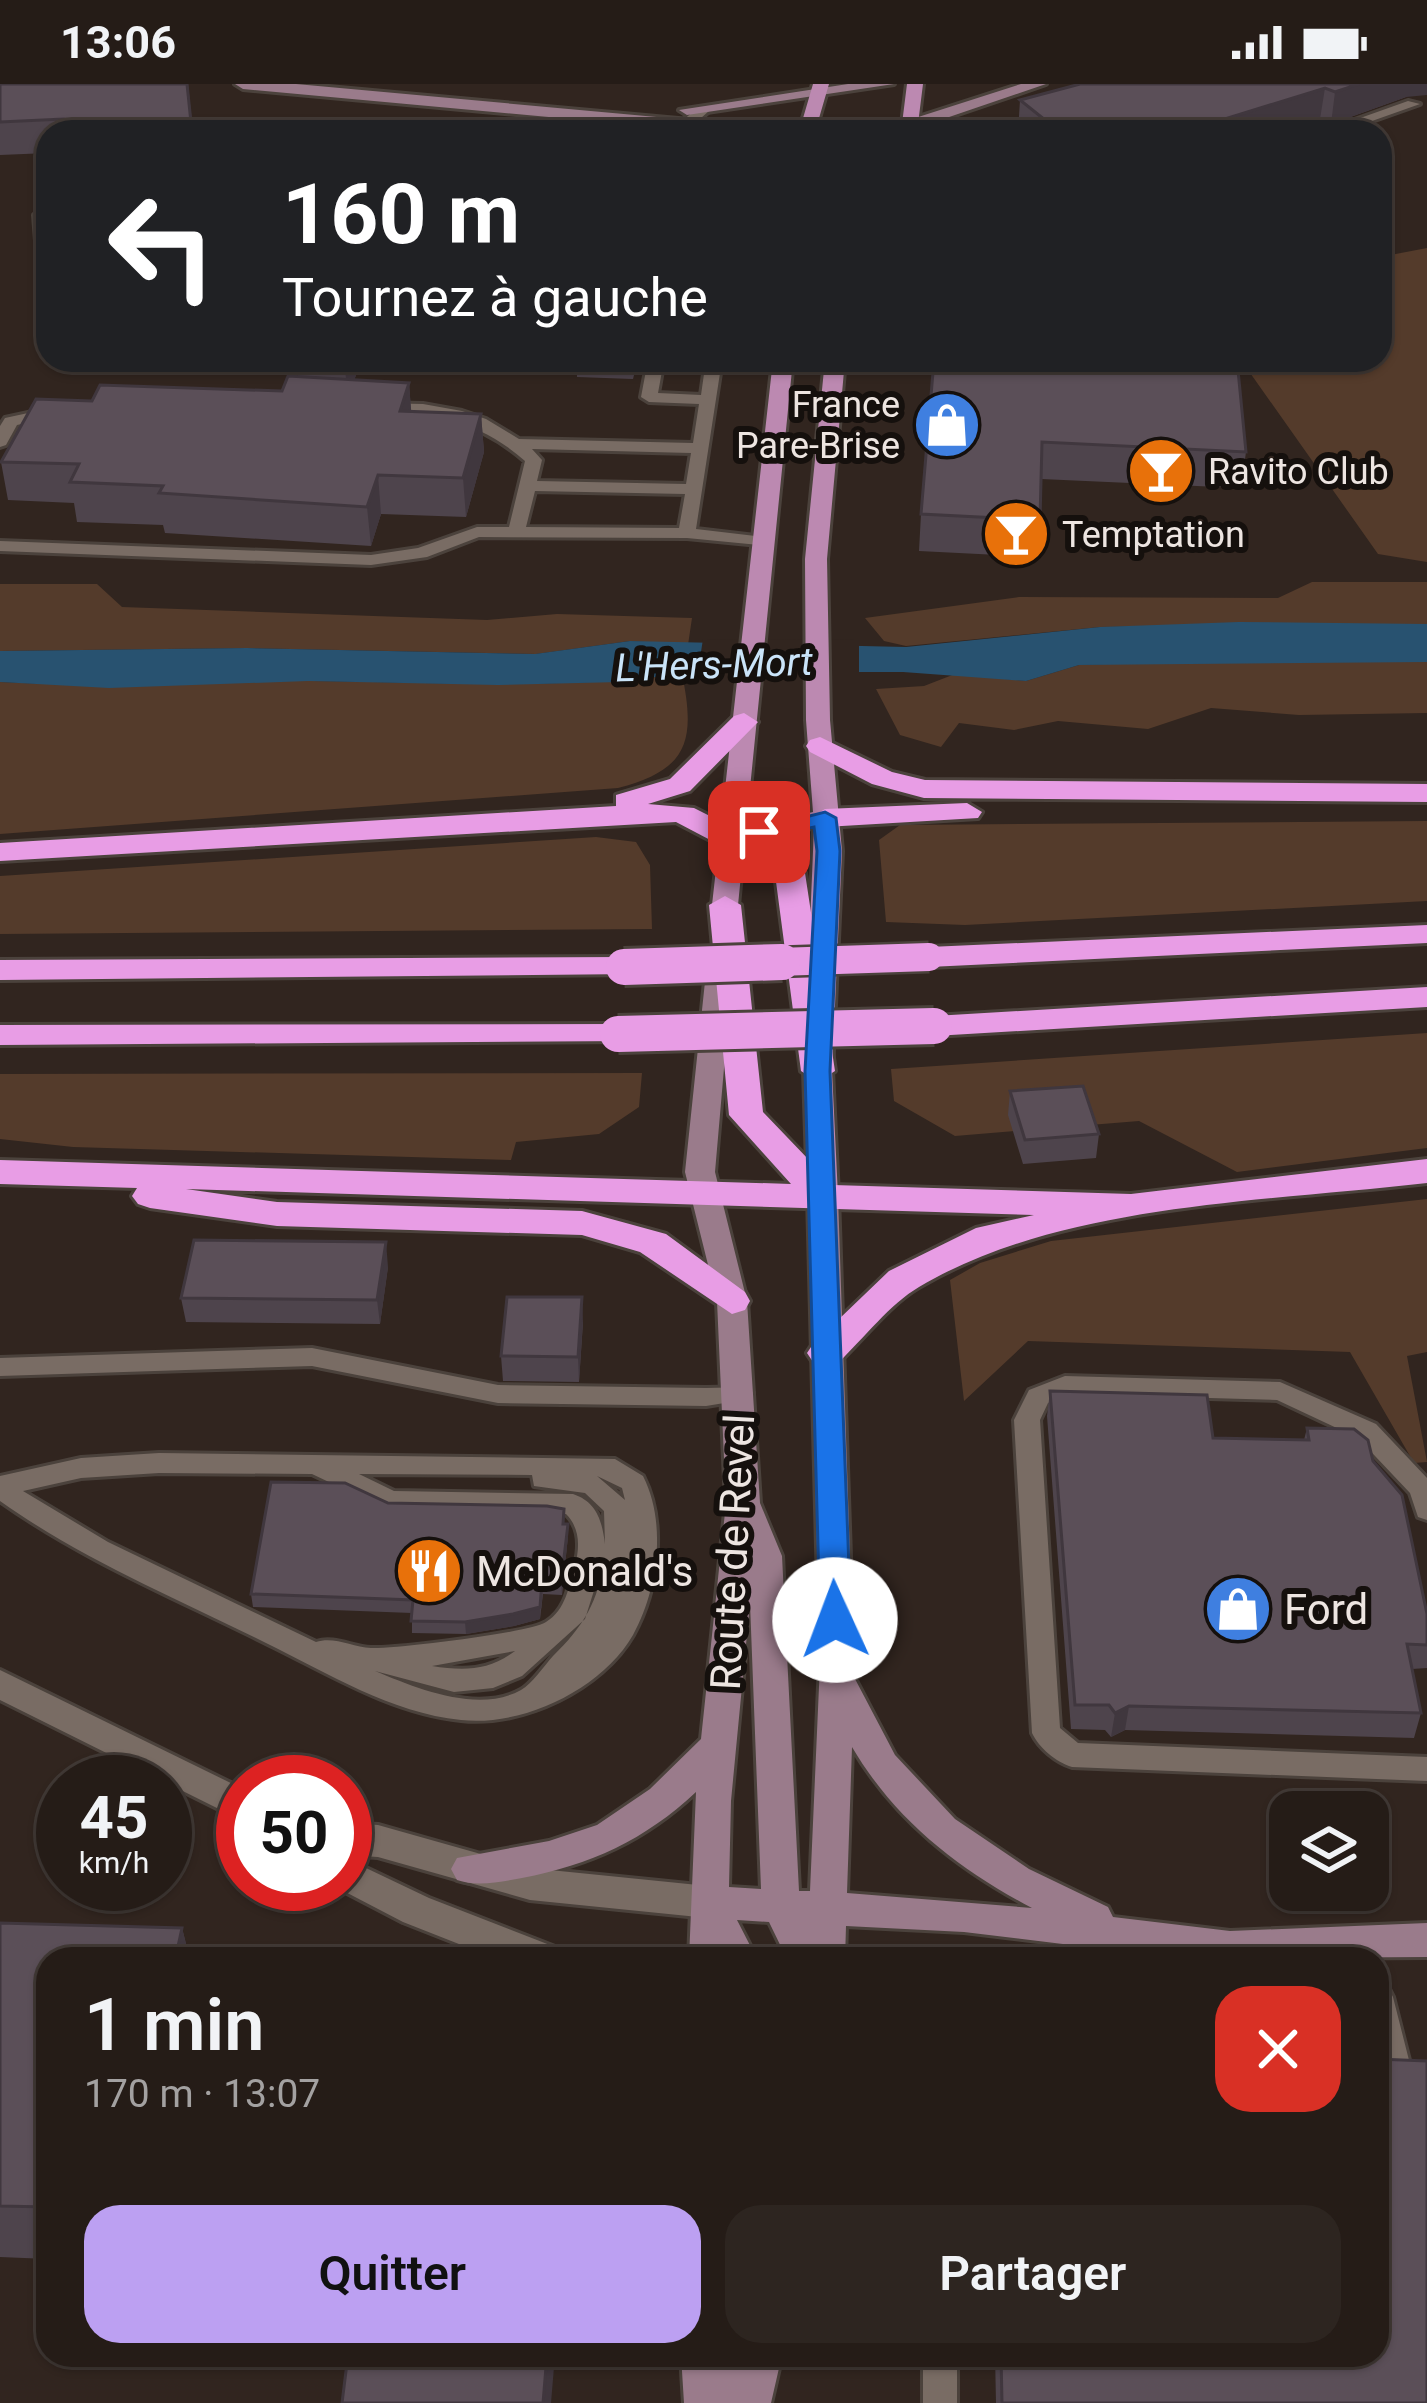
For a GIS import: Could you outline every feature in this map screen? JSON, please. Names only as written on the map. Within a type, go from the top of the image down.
[{"type":"highway","points":[[583,814],[680,785],[744,722]]},
{"type":"highway","points":[[819,733],[882,778],[924,789],[1427,793]]},
{"type":"highway","points":[[825,818],[1354,792]]},
{"type":"highway","points":[[0,852],[583,814],[683,814],[784,865],[790,873],[818,1071]]},
{"type":"highway","points":[[725,905],[746,1115],[823,1196]]},
{"type":"highway","points":[[0,970],[624,967],[1427,934]]},
{"type":"highway","points":[[0,1035],[618,1034],[934,1025],[1427,997]]},
{"type":"highway","points":[[826,1353],[902,1280],[951,1251],[989,1237],[1131,1206],[1427,1171]]},
{"type":"highway","points":[[0,1172],[1131,1206]]},
{"type":"highway","points":[[65,1175],[178,1203],[278,1214],[582,1223],[652,1243],[732,1301]]},
{"type":"main road","points":[[243,84],[507,106],[612,120]]},
{"type":"main road","points":[[507,106],[702,111],[818,88],[886,84]]},
{"type":"main road","points":[[913,120],[915,84]]},
{"type":"main road","points":[[935,120],[1038,84]]},
{"type":"main road","points":[[810,120],[818,88]]},
{"type":"main road","name":"Route de Revel","points":[[708,1947],[720,1743],[743,1503],[732,1301],[700,1172],[782,372]]},
{"type":"main road","points":[[827,1947],[837,1664],[818,1071],[829,851],[819,733],[816,599],[834,372]]},
{"type":"main road","points":[[734,840],[783,824],[825,818]]},
{"type":"main road","points":[[743,1503],[765,1556],[781,1908],[801,1947]]},
{"type":"main road","points":[[837,1664],[853,1720],[902,1790],[980,1859],[1022,1887],[1139,1946]]},
{"type":"main road","points":[[470,1869],[578,1851],[635,1825],[720,1743]]},
{"type":"main road","points":[[708,1902],[830,1909],[1139,1946],[1184,1947]]},
{"type":"main road","points":[[708,1902],[732,1947]]},
{"type":"main road","points":[[1388,1947],[1427,1940]]},
{"type":"main road","points":[[704,2367],[706,2403]]},
{"type":"main road","points":[[727,2403],[729,2367]]},
{"type":"main road","points":[[749,2403],[757,2367]]},
{"type":"street","points":[[0,1684],[216,1792]]},
{"type":"street","points":[[372,1841],[530,1884],[708,1902]]},
{"type":"street","points":[[372,1888],[510,1947]]},
{"type":"lane","points":[[1364,120],[1413,104]]},
{"type":"lane","points":[[690,120],[702,111]]},
{"type":"lane","points":[[654,372],[649,397],[706,400]]},
{"type":"lane","points":[[687,533],[711,372]]},
{"type":"lane","points":[[367,406],[447,408],[518,444],[534,460],[517,530]]},
{"type":"lane","points":[[0,442],[11,421],[74,410]]},
{"type":"lane","points":[[518,444],[698,448]]},
{"type":"lane","points":[[528,486],[694,490]]},
{"type":"lane","points":[[0,546],[371,560],[421,553],[478,532],[517,530],[687,533],[764,542]]},
{"type":"lane","points":[[0,1366],[312,1357],[498,1394],[706,1397],[740,1393]]},
{"type":"lane","points":[[1427,1510],[1422,1489],[1367,1431],[1280,1391],[1065,1385],[1038,1397],[1028,1420],[1046,1732],[1059,1744],[1072,1755],[1427,1769]]},
{"type":"lane","points":[[294,1643],[370,1659],[431,1679],[468,1683],[497,1678],[527,1662],[575,1611],[592,1553],[589,1520],[573,1504],[391,1501],[310,1462]]},
{"type":"lane","points":[[310,1462],[606,1466],[634,1483],[640,1503],[640,1565],[632,1615],[593,1664],[536,1694],[508,1705],[466,1710],[426,1702],[62,1533],[0,1487],[81,1468],[310,1462]]},
{"type":"lane","points":[[1389,2036],[1400,2072]]},
{"type":"lane","points":[[940,2367],[940,2403]]},
{"type":"shaded area","points":[[1427,248],[1427,562],[1378,554],[1249,372],[1392,372],[1392,255]]},
{"type":"shaded area","points":[[1312,582],[1427,582],[1427,624],[1100,627],[906,646],[884,641],[865,618],[1019,597],[1278,598]]},
{"type":"shaded area","points":[[0,584],[97,584],[122,607],[487,620],[557,614],[692,618],[688,645],[630,641],[536,654],[247,648],[0,651]]},
{"type":"shaded area","points":[[1427,662],[1427,713],[1299,715],[1211,708],[1148,729],[1058,721],[1014,730],[959,723],[941,747],[900,735],[876,689],[924,686],[955,674],[1026,681],[1079,665]]},
{"type":"shaded area","points":[[682,674],[688,718],[682,749],[660,772],[618,788],[0,834],[0,682],[544,684]]},
{"type":"shaded area","points":[[1427,821],[1427,901],[965,925],[886,922],[879,840],[900,825]]},
{"type":"shaded area","points":[[596,837],[636,842],[650,865],[652,929],[0,934],[0,876]]},
{"type":"shaded area","points":[[1427,1033],[1427,1148],[1237,1172],[1139,1121],[955,1136],[894,1101],[891,1069]]},
{"type":"shaded area","points":[[642,1073],[639,1107],[599,1134],[516,1142],[511,1160],[73,1147],[0,1139],[0,1074]]},
{"type":"shaded area","points":[[1427,1199],[1427,1352],[1407,1356],[1427,1462],[1414,1463],[1350,1352],[1028,1341],[964,1401],[950,1280],[980,1263],[1051,1241]]},
{"type":"water","name":"L'Hers-Mort","points":[[1239,622],[1427,624],[1427,662],[1079,665],[1026,681],[903,672],[691,672],[620,682],[498,685],[308,681],[109,688],[0,682],[0,651],[247,648],[535,654],[630,641],[906,647],[1100,627]]},
{"type":"pier","points":[[703,639],[859,640],[859,678],[697,678]]},
{"type":"building","points":[[0,84],[187,84],[191,120],[0,122]]},
{"type":"building","points":[[1080,84],[1359,84],[1335,92],[1325,88],[1222,120],[1045,120],[1020,100]]},
{"type":"building","points":[[933,372],[1238,372],[1246,452],[1042,442],[1040,520],[921,514]]},
{"type":"building","points":[[288,376],[409,383],[400,411],[481,414],[463,478],[378,475],[367,507],[159,493],[163,486],[70,482],[79,464],[1,462],[36,399],[92,401],[100,385],[282,391]]},
{"type":"building","points":[[1083,1086],[1099,1134],[1025,1140],[1010,1091]]},
{"type":"building","points":[[194,1240],[386,1242],[377,1300],[181,1298]]},
{"type":"building","points":[[507,1297],[582,1297],[578,1357],[501,1356]]},
{"type":"building","name":"Ford","points":[[1050,1391],[1207,1395],[1213,1438],[1309,1440],[1307,1428],[1354,1429],[1368,1440],[1373,1461],[1402,1495],[1427,1614],[1427,1645],[1407,1644],[1421,1713],[1129,1706],[1115,1713],[1109,1705],[1075,1705]]},
{"type":"building","name":"McDonald's","points":[[271,1482],[345,1483],[388,1503],[564,1509],[563,1524],[568,1524],[561,1583],[542,1581],[540,1607],[465,1622],[411,1621],[413,1600],[251,1594]]},
{"type":"building","points":[[0,1923],[182,1928],[178,1947],[36,1947],[36,2207],[0,2206]]},
{"type":"building","points":[[1389,2059],[1427,2061],[1427,2403],[1002,2403],[1001,2367],[1389,2367]]},
{"type":"building","points":[[346,2367],[546,2367],[543,2403],[342,2403]]},
{"type":"place","name":"France Pare-Brise","points":[[947,425]]},
{"type":"place","name":"Ravito Club","points":[[1161,471]]},
{"type":"place","name":"Temptation","points":[[1016,534]]},
{"type":"place","name":"McDonald's","points":[[429,1571]]},
{"type":"place","name":"Ford","points":[[1238,1609]]},
{"type":"route","points":[[759,832],[825,818],[829,851],[818,1071],[835,1620]]}]
